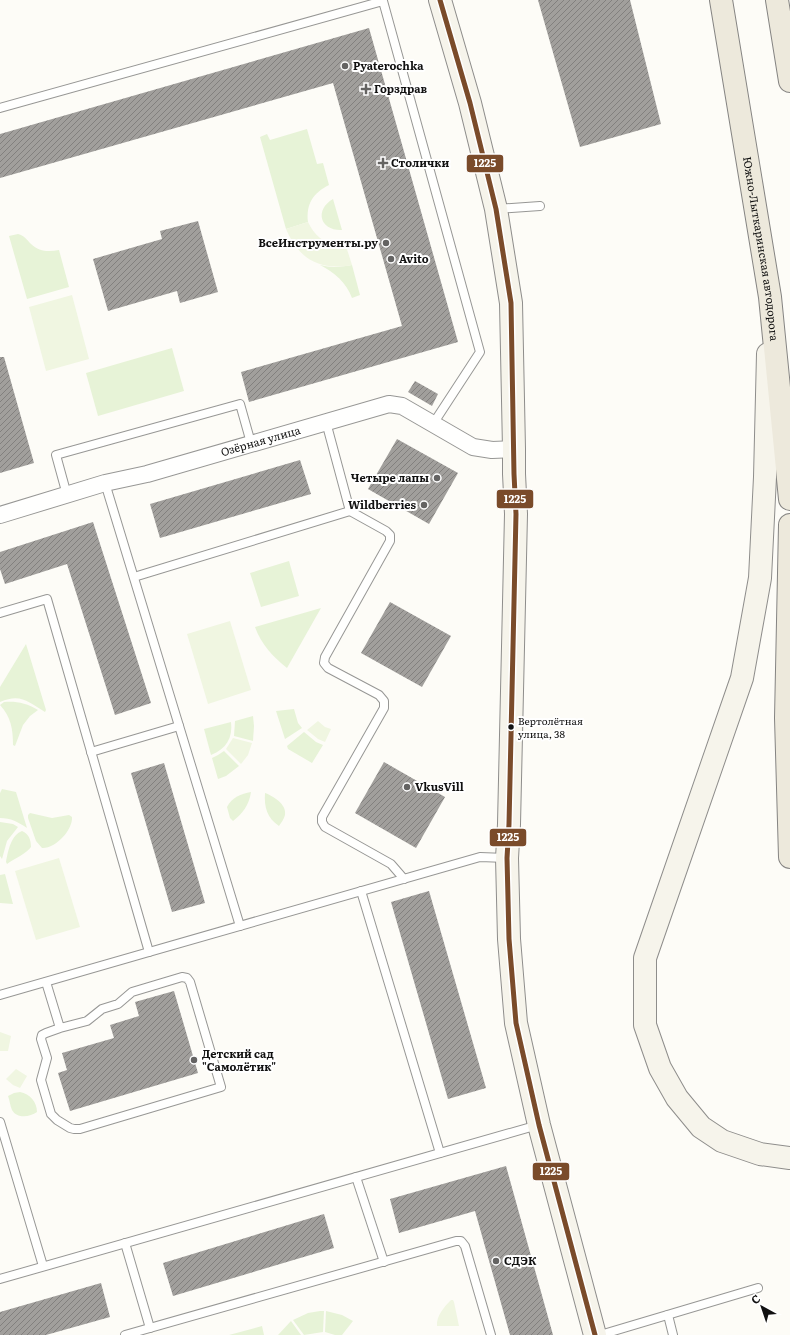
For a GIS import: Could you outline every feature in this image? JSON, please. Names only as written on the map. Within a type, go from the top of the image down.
[{"type":"main road","name":"Южно-Лыткаринская автодорога","points":[[721,0],[770,297],[790,499]]},
{"type":"main road","points":[[779,10],[790,81]]},
{"type":"main road","points":[[790,525],[786,718],[790,857]]},
{"type":"street","points":[[440,0],[470,103],[496,209],[511,303],[516,514],[507,858],[509,938],[516,1023],[538,1125],[595,1335]]},
{"type":"street","points":[[779,10],[790,53]]},
{"type":"street","points":[[770,297],[765,477],[760,578],[742,678],[645,958],[645,1025],[660,1068],[676,1098],[701,1127],[722,1141],[760,1154],[790,1158]]},
{"type":"street","name":"Озёрная улица","points":[[0,514],[105,483],[147,474],[389,404],[402,406],[472,447],[492,450],[514,448]]},
{"type":"lane","points":[[0,108],[383,1],[480,352],[433,424]]},
{"type":"lane","points":[[496,209],[540,206]]},
{"type":"lane","points":[[67,495],[56,455],[240,404],[251,443]]},
{"type":"lane","points":[[326,422],[350,511],[386,531],[390,535],[390,541],[325,657],[324,663],[328,668],[379,696],[384,701],[384,708],[322,817],[322,822],[325,827],[391,864],[404,879]]},
{"type":"lane","points":[[105,483],[240,926]]},
{"type":"lane","points":[[134,577],[350,511]]},
{"type":"lane","points":[[0,613],[47,599],[149,952]]},
{"type":"lane","points":[[91,752],[179,726]]},
{"type":"lane","points":[[0,995],[480,857],[507,858]]},
{"type":"lane","points":[[360,891],[440,1153]]},
{"type":"lane","points":[[182,978],[187,978],[190,982],[221,1087],[74,1129],[53,1118],[41,1080],[47,1058],[41,1039],[42,1035],[60,1028],[88,1021],[102,1009],[118,1004],[135,991],[182,978]]},
{"type":"lane","points":[[46,982],[60,1028]]},
{"type":"lane","points":[[0,1122],[43,1266]]},
{"type":"lane","points":[[0,1279],[538,1125]]},
{"type":"lane","points":[[356,1177],[384,1262]]},
{"type":"lane","points":[[125,1335],[456,1241],[461,1241],[465,1246],[491,1335]]},
{"type":"lane","points":[[125,1243],[150,1328]]},
{"type":"lane","points":[[600,1335],[758,1288]]},
{"type":"lane","points":[[668,1315],[673,1335]]},
{"type":"green space","points":[[307,129],[317,164],[323,163],[329,185],[315,195],[312,200],[308,210],[308,222],[286,229],[260,137],[267,134],[270,140]]},
{"type":"green space","points":[[333,199],[342,230],[329,227],[324,224],[322,219],[323,209]]},
{"type":"green space","points":[[308,222],[318,237],[328,243],[345,243],[352,265],[330,266],[320,264],[304,255],[297,248],[286,229]]},
{"type":"green space","points":[[18,234],[24,237],[37,249],[48,251],[59,250],[69,287],[27,299],[9,236]]},
{"type":"green space","points":[[320,265],[336,267],[352,265],[360,295],[352,298],[347,287],[339,278]]},
{"type":"green space","points":[[72,295],[89,359],[46,371],[29,307]]},
{"type":"green space","points":[[172,348],[184,391],[98,416],[86,373]]},
{"type":"green space","points":[[289,561],[299,596],[261,607],[250,573]]},
{"type":"green space","points":[[321,608],[287,668],[268,650],[255,627]]},
{"type":"green space","points":[[230,621],[251,690],[208,704],[187,634]]},
{"type":"green space","points":[[26,644],[46,710],[45,712],[24,700],[14,698],[0,702],[0,687]]},
{"type":"green space","points":[[4,702],[21,703],[38,710],[30,716],[23,725],[15,746],[13,745],[13,734],[9,719],[0,705]]},
{"type":"green space","points":[[294,709],[298,723],[302,728],[285,739],[276,711]]},
{"type":"green space","points":[[253,716],[253,741],[234,736],[235,721]]},
{"type":"green space","points":[[318,721],[325,727],[331,729],[325,742],[318,739],[307,730]]},
{"type":"green space","points":[[231,722],[230,738],[221,750],[211,755],[204,729]]},
{"type":"green space","points":[[304,732],[316,742],[323,745],[312,763],[288,749],[287,746]]},
{"type":"green space","points":[[233,738],[252,743],[248,755],[241,764],[226,749]]},
{"type":"green space","points":[[224,751],[239,766],[226,776],[218,779],[212,758]]},
{"type":"green space","points":[[2,789],[16,792],[27,828],[14,821],[0,818],[0,793]]},
{"type":"green space","points":[[251,792],[249,801],[245,808],[233,821],[230,818],[227,807],[237,796]]},
{"type":"green space","points":[[265,793],[275,798],[284,807],[285,815],[279,826],[267,812]]},
{"type":"green space","points":[[30,813],[52,818],[69,815],[72,817],[72,822],[62,838],[52,845],[42,848],[36,841],[28,818]]},
{"type":"green space","points":[[0,822],[13,824],[18,827],[7,841],[2,859],[0,856]]},
{"type":"green space","points":[[22,831],[29,838],[31,847],[7,864],[6,862],[11,844],[15,836]]},
{"type":"green space","points":[[59,858],[80,927],[36,940],[15,871]]},
{"type":"green space","points":[[5,874],[13,904],[0,903],[0,875]]},
{"type":"green space","points":[[0,1032],[11,1036],[8,1051],[0,1051]]},
{"type":"green space","points":[[16,1069],[27,1076],[20,1088],[13,1085],[6,1079]]},
{"type":"green space","points":[[20,1092],[32,1099],[36,1105],[37,1112],[24,1116],[14,1113],[8,1096]]},
{"type":"green space","points":[[451,1300],[454,1302],[459,1326],[437,1326],[439,1315]]},
{"type":"green space","points":[[324,1311],[323,1332],[304,1335],[293,1320],[308,1313]]},
{"type":"green space","points":[[326,1311],[342,1315],[353,1321],[342,1335],[335,1335],[325,1332]]},
{"type":"green space","points":[[291,1321],[301,1335],[278,1335]]},
{"type":"green space","points":[[262,1326],[264,1335],[229,1335]]},
{"type":"building","points":[[538,0],[630,0],[661,124],[580,147]]},
{"type":"building","points":[[369,28],[458,342],[249,402],[241,372],[402,326],[333,83],[0,178],[0,134]]},
{"type":"building","points":[[198,221],[218,292],[180,303],[177,291],[108,311],[93,259],[162,239],[160,231]]},
{"type":"building","points":[[0,357],[4,357],[34,463],[0,473]]},
{"type":"building","points":[[415,381],[438,394],[432,406],[408,392]]},
{"type":"building","points":[[397,439],[458,473],[429,524],[368,489]]},
{"type":"building","points":[[300,460],[311,494],[160,538],[150,504]]},
{"type":"building","points":[[93,522],[151,703],[115,715],[67,564],[5,584],[0,569],[0,552]]},
{"type":"building","points":[[390,602],[451,636],[422,687],[361,653]]},
{"type":"building","points":[[384,762],[445,797],[416,848],[355,813]]},
{"type":"building","points":[[164,763],[205,903],[172,912],[131,773]]},
{"type":"building","points":[[429,891],[486,1088],[448,1099],[391,902]]},
{"type":"building","points":[[174,991],[198,1073],[70,1111],[58,1073],[67,1070],[62,1053],[114,1038],[110,1025],[139,1016],[135,1002]]},
{"type":"building","points":[[506,1166],[553,1335],[510,1335],[475,1211],[399,1233],[390,1199]]},
{"type":"building","points":[[324,1214],[334,1248],[173,1296],[163,1263]]},
{"type":"building","points":[[101,1283],[110,1317],[46,1335],[0,1335],[0,1312]]},
{"type":"transit line","name":"1225","points":[[440,0],[470,103],[496,209],[511,303],[516,514],[507,858],[509,939],[516,1023],[539,1125],[595,1335]]},
{"type":"place","name":"Pyaterochka","points":[[345,66]]},
{"type":"place","name":"Горздрав","points":[[366,89]]},
{"type":"place","name":"Столички","points":[[383,163]]},
{"type":"place","name":"ВсеИнструменты.ру","points":[[386,243]]},
{"type":"place","name":"Avito","points":[[391,259]]},
{"type":"place","name":"Четыре лапы","points":[[437,478]]},
{"type":"place","name":"Wildberries","points":[[424,505]]},
{"type":"place","name":"Вертолётная улица, 38","points":[[511,727]]},
{"type":"place","name":"VkusVill","points":[[407,787]]},
{"type":"place","name":"Детский сад \"Самолётик\"","points":[[194,1060]]},
{"type":"place","name":"СДЭК","points":[[496,1261]]}]
